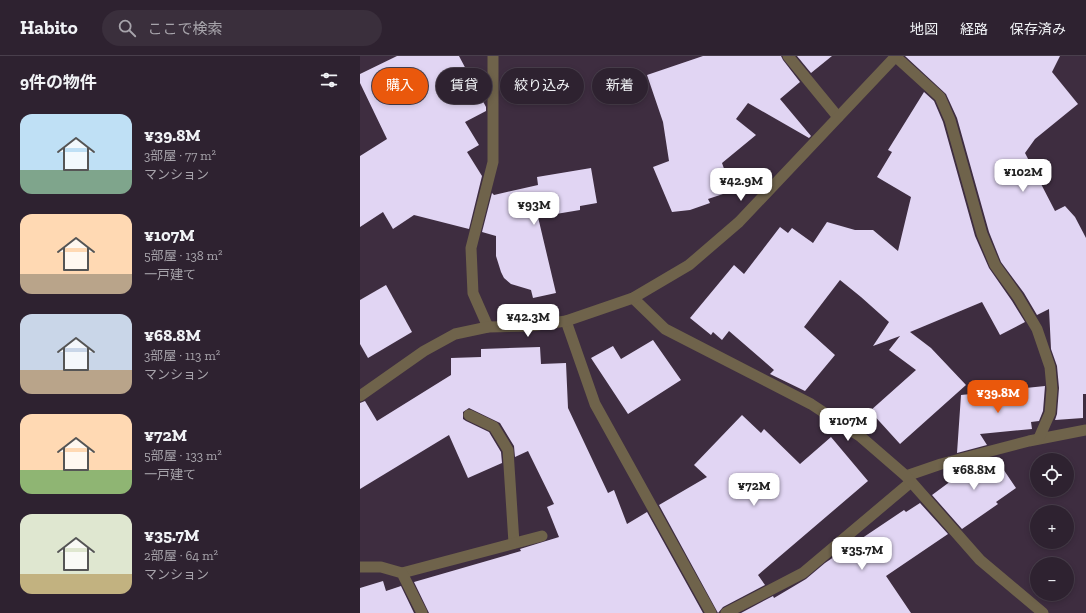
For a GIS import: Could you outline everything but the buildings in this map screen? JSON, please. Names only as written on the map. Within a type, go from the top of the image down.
[{"type":"street","points":[[488,327],[473,293],[471,248],[494,162],[493,56]]},
{"type":"street","points":[[788,56],[838,117]]},
{"type":"street","points":[[360,396],[424,351],[455,334],[488,327],[530,326],[566,321],[633,298],[689,265],[739,222],[896,56],[940,97],[950,120],[982,234],[995,265],[1018,297],[1037,329],[1050,367],[1052,389],[1050,413],[1040,438]]},
{"type":"street","points":[[633,298],[665,329],[811,404],[861,437],[908,479],[980,560],[1043,613]]},
{"type":"street","points":[[566,321],[595,404],[711,613]]},
{"type":"street","points":[[469,415],[494,427],[508,450],[514,543]]},
{"type":"street","points":[[726,613],[803,573],[908,479],[941,464],[1040,438],[1086,430]]},
{"type":"street","points":[[360,567],[382,567],[402,573],[542,536]]},
{"type":"street","points":[[402,573],[422,613]]}]
